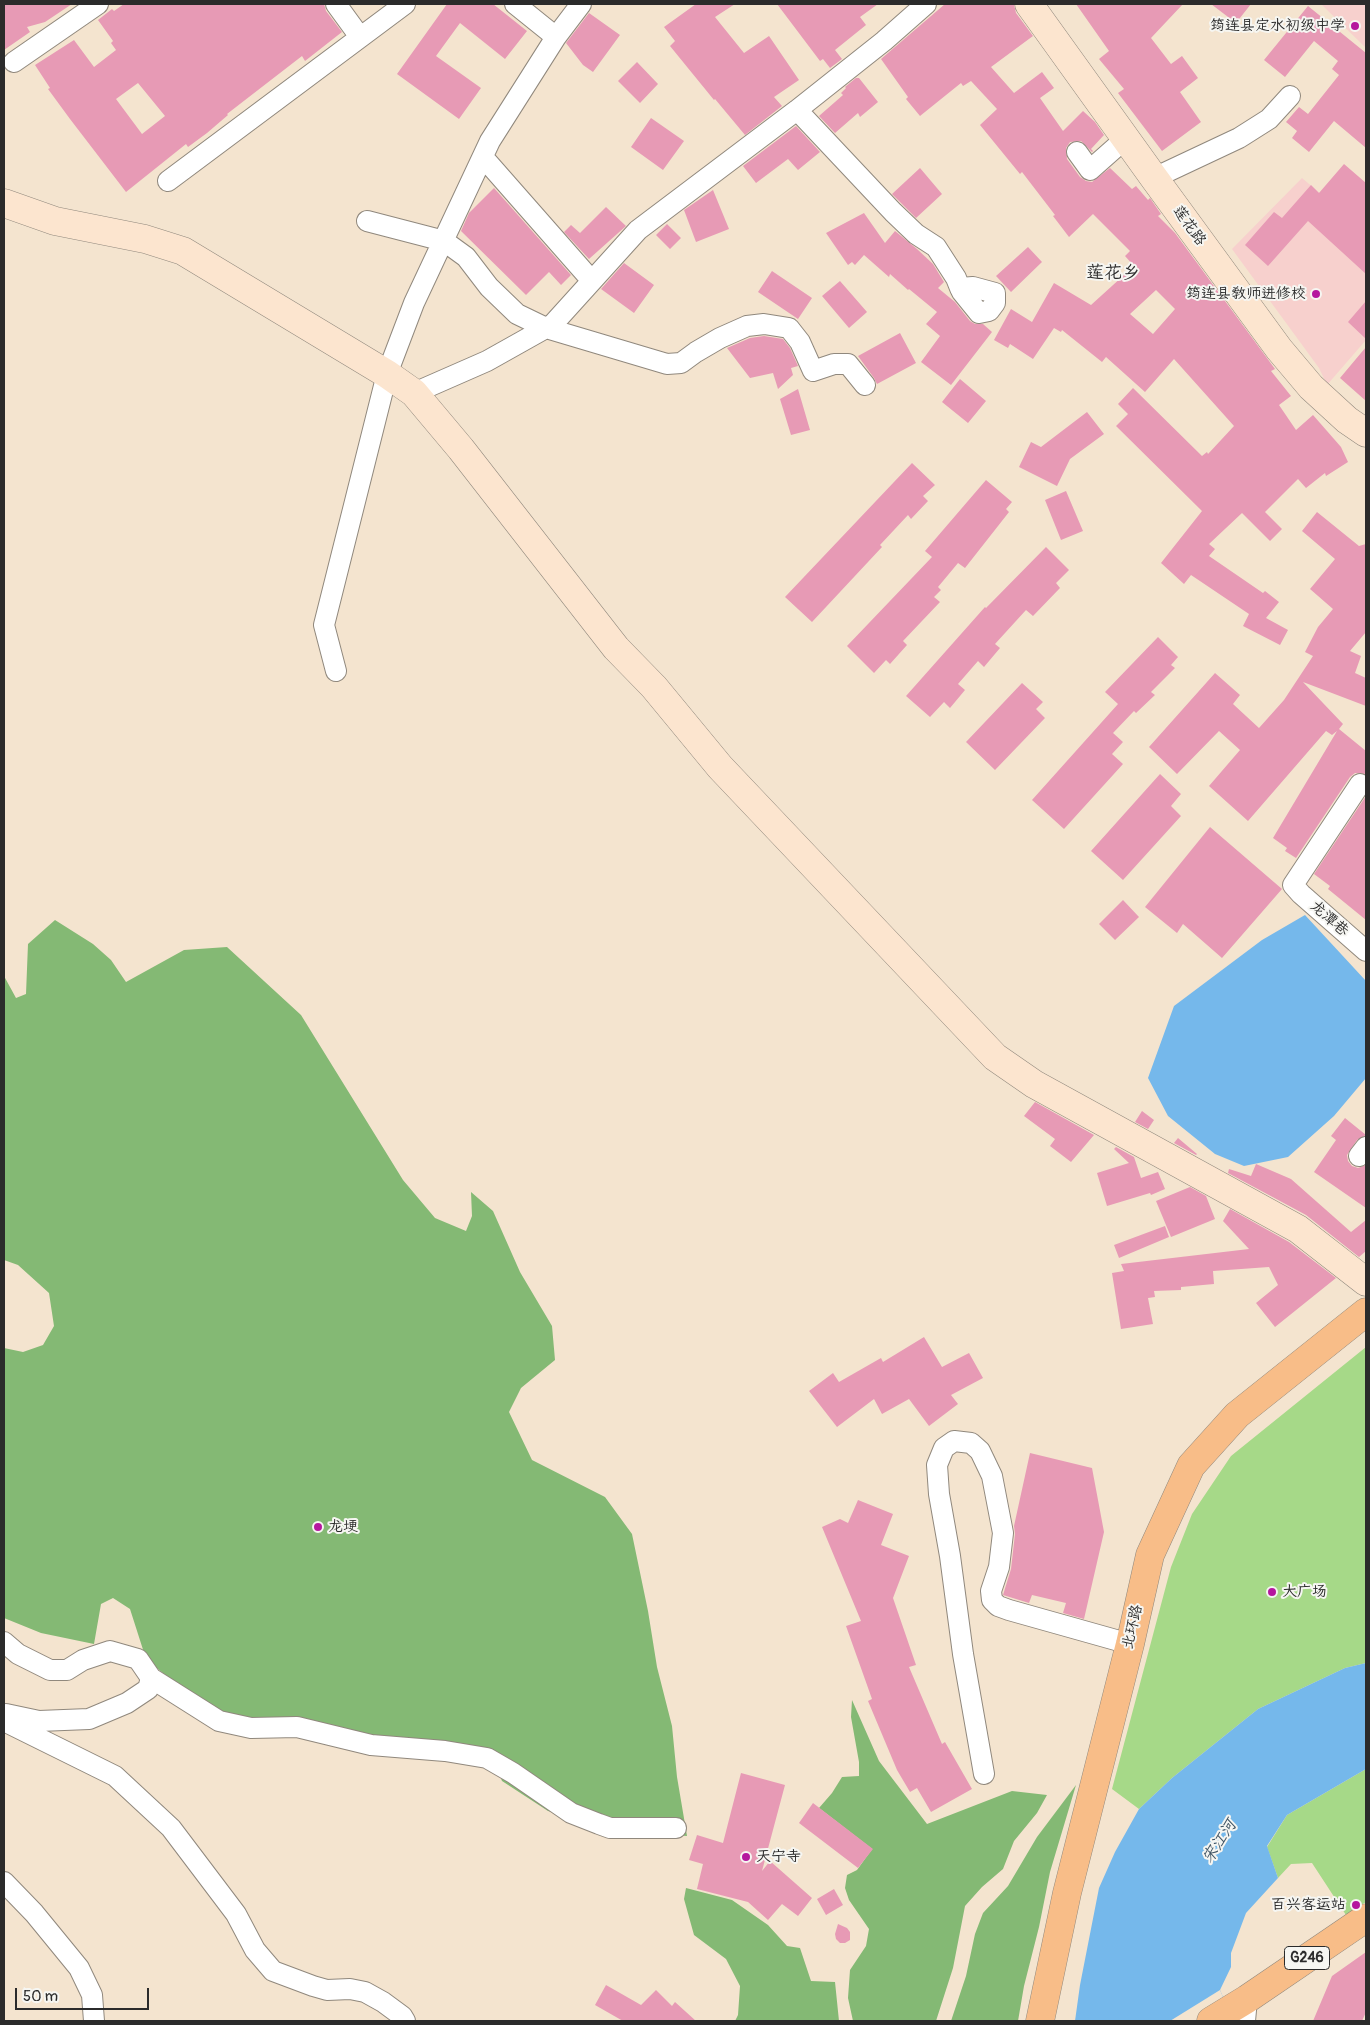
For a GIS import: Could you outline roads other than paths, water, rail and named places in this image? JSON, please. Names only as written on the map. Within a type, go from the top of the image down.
[{"type":"main road","name":"北环路","points":[[1040,2021],[1067,1893],[1130,1644],[1150,1555],[1191,1466],[1237,1415],[1366,1312]]},
{"type":"main road","name":"G246","points":[[1211,2021],[1246,2010],[1366,1918]]},
{"type":"street","points":[[14,62],[98,4]]},
{"type":"street","points":[[336,4],[360,37]]},
{"type":"street","points":[[168,181],[405,4]]},
{"type":"street","points":[[514,4],[556,36]]},
{"type":"street","points":[[336,670],[324,625],[386,374],[414,304],[490,141],[556,36],[581,4]]},
{"type":"street","points":[[414,393],[486,361],[553,324],[638,230],[797,110],[884,41],[926,4]]},
{"type":"street","name":"莲花路","points":[[1029,4],[1279,349],[1311,387],[1347,420],[1366,433]]},
{"type":"street","points":[[1154,178],[1239,138],[1269,119],[1290,96]]},
{"type":"street","points":[[797,110],[893,212],[916,234],[936,247],[960,288]]},
{"type":"street","points":[[1077,152],[1090,170],[1126,139]]},
{"type":"street","points":[[483,157],[592,281]]},
{"type":"street","points":[[4,204],[55,221],[145,239],[183,251],[386,374],[414,393],[467,456],[616,648],[654,687],[720,767],[995,1057],[1034,1084],[1298,1229],[1366,1282]]},
{"type":"street","points":[[367,221],[444,242],[466,257],[489,287],[516,314],[546,328],[667,364],[681,363],[720,338],[747,326],[764,324],[789,328],[800,342],[813,371],[834,364],[848,364],[865,385]]},
{"type":"street","name":"龙潭巷","points":[[1360,784],[1293,885],[1366,951]]},
{"type":"street","points":[[984,1774],[963,1654],[950,1556],[939,1494],[938,1465],[944,1448],[954,1441],[971,1443],[980,1450],[992,1476],[1003,1533],[999,1567],[991,1591],[992,1600],[998,1606],[1009,1610],[1130,1644]]},
{"type":"street","points":[[4,1642],[18,1654],[50,1670],[66,1670],[83,1660],[110,1651],[138,1659],[150,1678],[218,1721],[252,1728],[297,1727],[371,1746],[445,1751],[487,1758],[513,1773],[571,1813],[599,1824],[610,1828],[676,1828]]},
{"type":"street","points":[[4,1714],[39,1721],[89,1719],[127,1703],[148,1689],[150,1678]]},
{"type":"street","points":[[4,1721],[116,1776],[171,1828],[236,1914],[254,1950],[273,1971],[327,1990],[350,1989],[366,1992],[402,2016],[405,2021]]},
{"type":"street","points":[[4,1882],[34,1913],[79,1968],[92,1995],[94,2021]]},
{"type":"water","points":[[1305,915],[1366,981],[1366,1078],[1334,1116],[1288,1157],[1244,1166],[1215,1154],[1168,1116],[1148,1078],[1174,1006],[1262,940]]},
{"type":"water","name":"宋江河","points":[[1366,1663],[1366,1769],[1287,1815],[1267,1846],[1278,1878],[1246,1913],[1231,1953],[1231,1967],[1220,1990],[1233,2021],[1075,2021],[1099,1888],[1115,1852],[1139,1809],[1172,1778],[1258,1709],[1345,1668]]},
{"type":"place","name":"筠连县定水初级中学","points":[[1355,26]]},
{"type":"place","name":"筠连县教师进修校","points":[[1316,294]]},
{"type":"place","name":"龙埂","points":[[318,1527]]},
{"type":"place","name":"大广场","points":[[1272,1592]]},
{"type":"place","name":"天宁寺","points":[[746,1857]]},
{"type":"place","name":"百兴客运站","points":[[1356,1905]]},
{"type":"district","name":"莲花乡","points":[[1113,273]]}]
